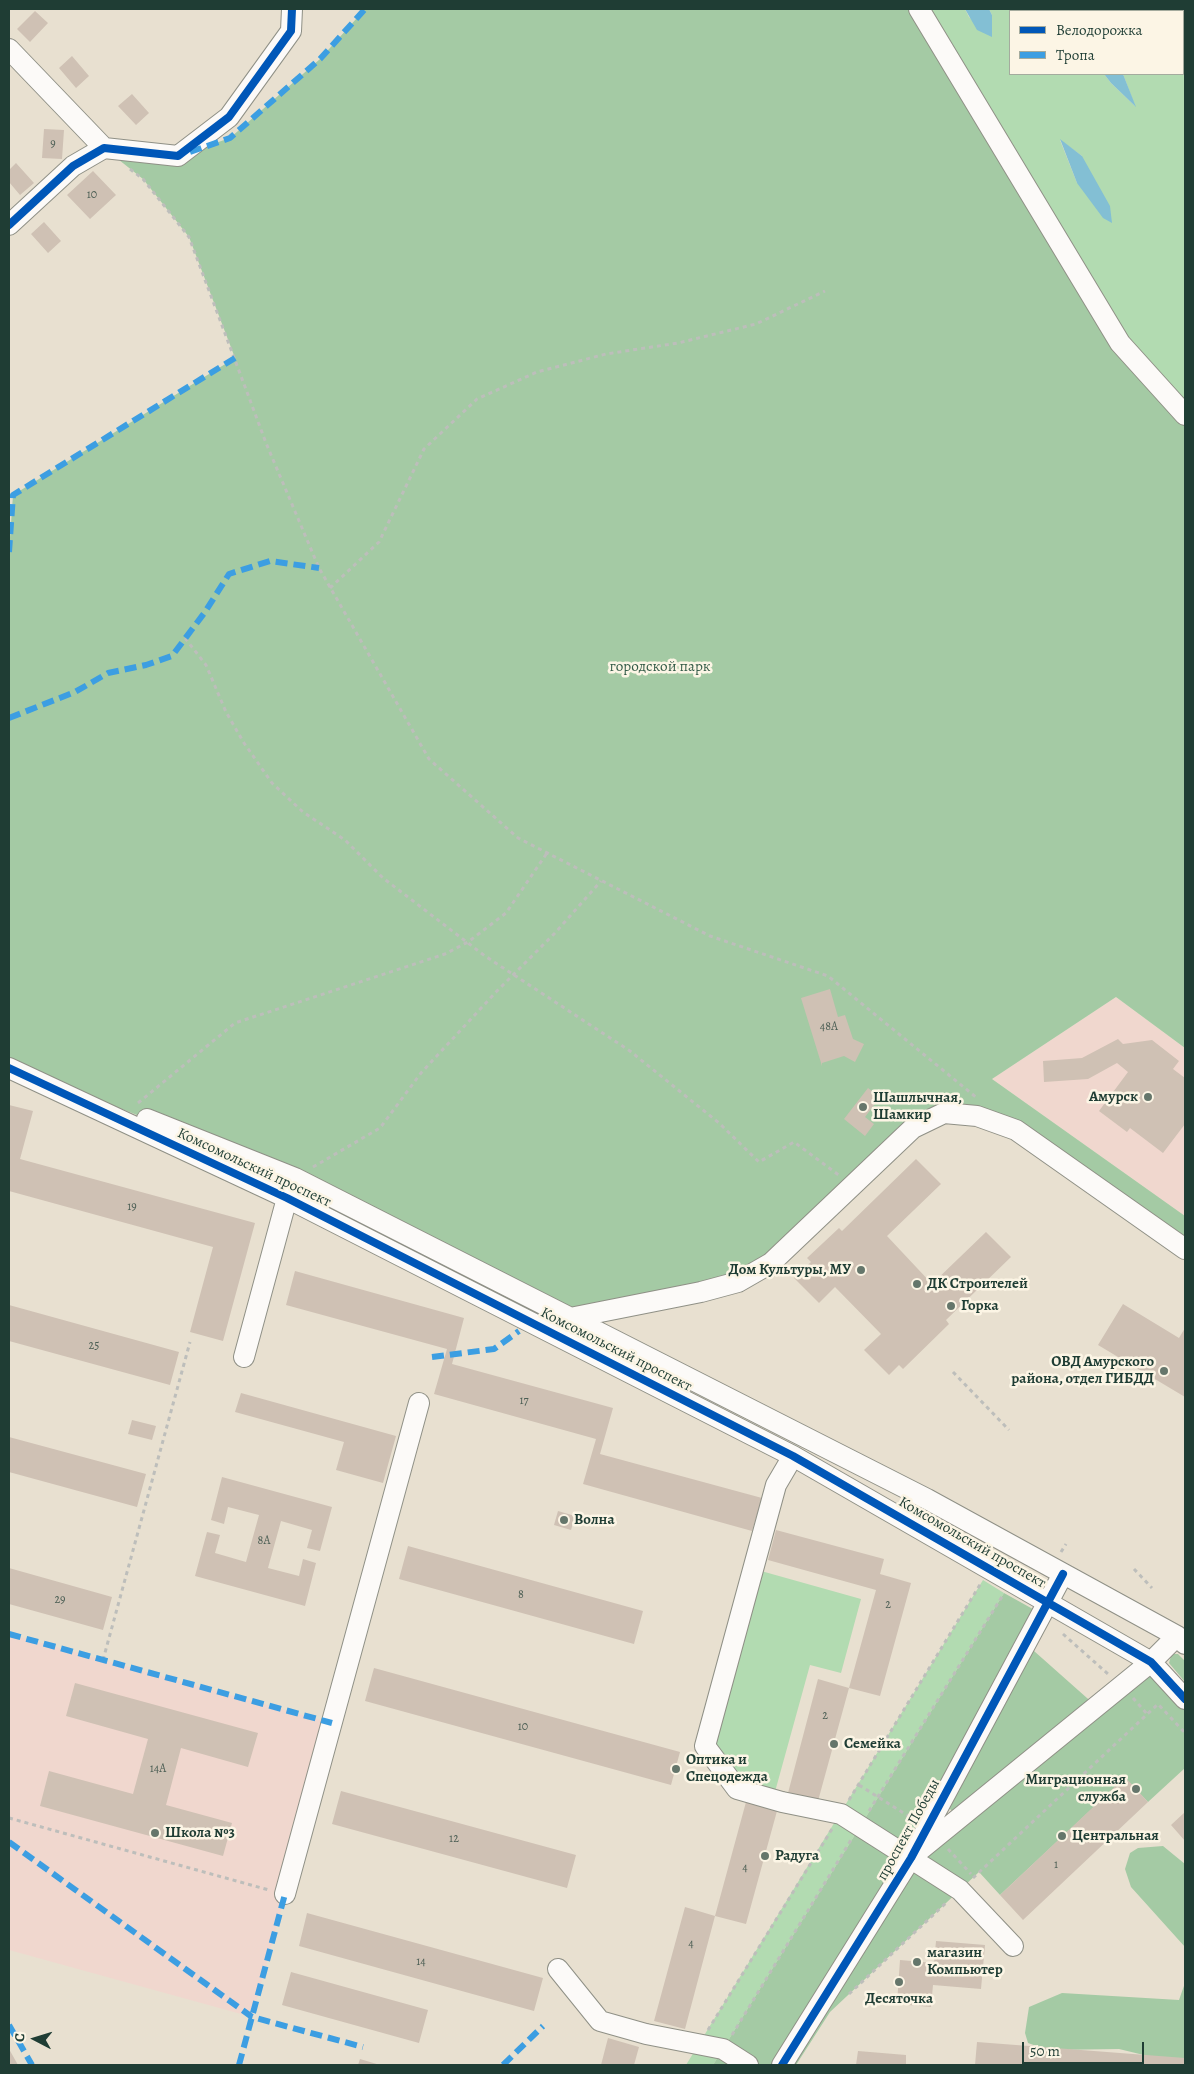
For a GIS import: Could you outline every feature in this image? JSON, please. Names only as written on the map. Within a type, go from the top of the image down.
[{"type":"street","points":[[9,224],[73,166],[104,148],[178,156],[228,117],[291,31],[292,9]]},
{"type":"street","points":[[919,9],[1120,344],[1185,415]]},
{"type":"street","points":[[9,49],[104,148]]},
{"type":"street","name":"Комсомольский проспект","points":[[9,1064],[296,1178],[927,1499],[1181,1640]]},
{"type":"street","name":"Комсомольский проспект","points":[[9,1068],[287,1198],[793,1456],[1151,1662],[1185,1699]]},
{"type":"street","points":[[570,1318],[701,1292],[738,1282],[772,1263],[913,1128],[944,1112],[976,1116],[1016,1130],[1185,1249]]},
{"type":"street","points":[[244,1357],[287,1198],[296,1178]]},
{"type":"street","points":[[285,1894],[420,1403]]},
{"type":"street","points":[[793,1456],[776,1486],[705,1746],[737,1789],[782,1802],[841,1814],[960,1890],[1013,1946]]},
{"type":"street","name":"проспект Победы","points":[[782,2065],[911,1858],[1063,1574]]},
{"type":"street","name":"проспект Победы","points":[[911,1858],[1121,1686],[1181,1640]]},
{"type":"street","points":[[558,1969],[600,2021],[646,2034],[723,2049],[748,2065]]},
{"type":"path","points":[[104,148],[143,179],[189,237],[266,443],[319,568],[429,759],[518,838],[710,936],[828,976],[979,1100]]},
{"type":"path","points":[[330,588],[379,542],[424,449],[476,399],[537,372],[606,354],[678,344],[756,324],[825,291]]},
{"type":"path","points":[[185,638],[206,665],[226,712],[244,743],[272,783],[303,812],[346,840],[383,878],[485,956],[630,1051],[719,1123],[758,1162],[794,1142],[852,1185]]},
{"type":"path","points":[[128,1111],[235,1023],[445,954],[468,942],[506,913],[547,853]]},
{"type":"path","points":[[296,1178],[380,1128],[421,1074],[602,881]]},
{"type":"path","points":[[103,1660],[190,1342]]},
{"type":"path","points":[[953,1372],[1009,1430]]},
{"type":"path","points":[[1134,1569],[1152,1588]]},
{"type":"path","points":[[1062,1633],[1121,1686]]},
{"type":"path","points":[[844,1998],[1158,1704],[1185,1733]]},
{"type":"path","points":[[9,1818],[285,1894]]},
{"type":"shaded area","points":[[1116,997],[1185,1048],[1185,1216],[992,1079]]},
{"type":"shaded area","name":"Школа №3","points":[[9,1634],[332,1723],[252,2017],[9,1950]]},
{"type":"green space","name":"городской парк","points":[[365,9],[919,9],[1120,343],[1185,415],[1185,1048],[1116,997],[992,1079],[1185,1216],[1185,1247],[1016,1130],[944,1113],[771,1263],[570,1318],[295,1178],[9,1064],[9,552],[13,495],[235,358],[189,237],[143,179],[104,148],[178,156],[230,138],[320,59]]},
{"type":"green space","points":[[919,9],[965,9],[969,17],[991,36],[992,15],[989,9],[1062,9],[1009,10],[1009,75],[1105,75],[1135,106],[1123,75],[1184,75],[1184,10],[1090,9],[1185,9],[1185,415],[1120,343]],"holes":[[[1060,140],[1082,156],[1077,183]]]},
{"type":"green space","points":[[754,1569],[861,1599],[841,1673],[810,1665],[773,1799],[737,1789],[705,1746]]},
{"type":"green space","points":[[983,1580],[1004,1593],[713,2065],[686,2065]]},
{"type":"green space","points":[[1004,1593],[1040,1613],[1025,1643],[1096,1706],[1151,1662],[1185,1699],[1185,1768],[1148,1802],[1125,1778],[1000,1895],[979,1872],[830,2012],[796,2065],[713,2065]],"holes":[[[941,1802],[960,1817],[912,1857]]]},
{"type":"green space","points":[[1178,1654],[1185,1661],[1185,1682],[1169,1663],[1171,1656]]},
{"type":"green space","points":[[1163,1846],[1185,1864],[1185,1947],[1131,1887],[1125,1869],[1130,1853],[1138,1848]]},
{"type":"green space","points":[[1185,1983],[1185,2065],[1119,2049],[1048,2050],[1028,2043],[1025,2033],[1029,2007],[1062,1993],[1179,2000]]},
{"type":"water","points":[[965,9],[989,9],[992,15],[992,37],[977,30]]},
{"type":"water","points":[[1105,75],[1123,75],[1136,107]]},
{"type":"water","points":[[1060,139],[1082,156],[1110,206],[1112,223],[1103,218],[1077,183]]},
{"type":"building","points":[[35,11],[48,23],[30,42],[17,29]]},
{"type":"building","points":[[72,56],[89,76],[76,88],[59,68]]},
{"type":"building","points":[[132,94],[149,113],[136,125],[118,106]]},
{"type":"building","points":[[44,129],[64,130],[62,159],[42,158]]},
{"type":"building","points":[[16,163],[34,183],[20,195],[9,182],[9,170]]},
{"type":"building","points":[[93,171],[116,195],[90,219],[67,195]]},
{"type":"building","points":[[44,222],[61,241],[48,253],[31,234]]},
{"type":"building","points":[[830,989],[838,1017],[845,1015],[853,1039],[864,1044],[855,1062],[844,1056],[822,1063],[822,1066],[801,998]]},
{"type":"building","name":"Амурск","points":[[1118,1039],[1123,1044],[1152,1040],[1179,1061],[1173,1069],[1185,1078],[1185,1124],[1163,1153],[1130,1128],[1127,1132],[1099,1111],[1128,1072],[1117,1063],[1088,1079],[1044,1082],[1043,1061],[1082,1058]]},
{"type":"building","name":"Шашлычная, Шамкир","points":[[868,1088],[880,1097],[865,1117],[874,1124],[865,1136],[844,1119]]},
{"type":"building","points":[[9,1105],[33,1111],[20,1159],[255,1223],[223,1341],[190,1332],[213,1247],[9,1191]]},
{"type":"building","name":"Дом Культуры, МУ","points":[[916,1159],[941,1184],[887,1236],[932,1284],[986,1232],[1011,1257],[946,1320],[949,1324],[903,1369],[899,1365],[889,1375],[864,1350],[881,1334],[835,1287],[819,1303],[794,1278],[811,1262],[807,1258],[839,1228],[842,1231]]},
{"type":"building","points":[[295,1271],[464,1318],[452,1364],[613,1408],[600,1454],[762,1498],[752,1531],[583,1484],[596,1439],[434,1394],[447,1349],[286,1305]]},
{"type":"building","name":"ОВД Амурского района, отдел ГИБДД","points":[[1123,1304],[1179,1338],[1185,1328],[1185,1397],[1098,1345]]},
{"type":"building","points":[[9,1305],[179,1352],[170,1385],[9,1341]]},
{"type":"building","points":[[241,1393],[396,1436],[383,1483],[336,1470],[344,1442],[235,1412]]},
{"type":"building","points":[[132,1420],[156,1426],[152,1440],[128,1434]]},
{"type":"building","points":[[9,1437],[146,1474],[137,1507],[9,1472]]},
{"type":"building","points":[[222,1477],[332,1507],[320,1551],[307,1548],[312,1530],[281,1521],[268,1568],[299,1576],[303,1559],[316,1563],[305,1606],[195,1576],[207,1532],[220,1535],[215,1553],[246,1562],[259,1515],[228,1507],[224,1524],[211,1520]]},
{"type":"building","name":"Волна","points":[[558,1511],[575,1516],[571,1530],[554,1525]]},
{"type":"building","points":[[776,1530],[884,1559],[880,1574],[911,1583],[880,1696],[849,1688],[876,1590],[768,1560]]},
{"type":"building","points":[[408,1546],[643,1611],[634,1644],[399,1579]]},
{"type":"building","points":[[9,1568],[112,1597],[103,1630],[9,1604]]},
{"type":"building","points":[[374,1668],[680,1752],[671,1785],[365,1701]]},
{"type":"building","points":[[818,1679],[849,1688],[818,1801],[788,1793]]},
{"type":"building","points":[[75,1683],[258,1733],[248,1767],[181,1748],[166,1805],[232,1823],[223,1856],[40,1806],[49,1771],[133,1794],[148,1739],[66,1716]]},
{"type":"building","points":[[1125,1777],[1148,1802],[1023,1920],[1000,1895]]},
{"type":"building","points":[[341,1791],[576,1855],[567,1888],[332,1824]]},
{"type":"building","points":[[746,1802],[777,1811],[746,1924],[715,1916]]},
{"type":"building","points":[[1185,1812],[1185,1841],[1171,1825]]},
{"type":"building","points":[[685,1907],[715,1916],[685,2029],[654,2021]]},
{"type":"building","points":[[307,1913],[543,1978],[534,2011],[299,1946]]},
{"type":"building","points":[[936,1941],[985,1945],[981,1989],[933,1985],[931,2007],[897,2004],[900,1960],[934,1963]]},
{"type":"building","points":[[291,1972],[428,2010],[419,2043],[282,2005]]},
{"type":"building","points":[[608,2038],[639,2047],[634,2065],[601,2065]]},
{"type":"building","points":[[977,2042],[1185,2058],[1185,2065],[975,2065]]},
{"type":"building","points":[[9,2049],[18,2065],[9,2065]]},
{"type":"building","points":[[858,2051],[906,2055],[906,2065],[856,2065]]},
{"type":"building","points":[[360,2059],[380,2065],[358,2065]]},
{"type":"marked path","points":[[190,152],[230,138],[320,59],[365,9]]},
{"type":"marked path","points":[[9,552],[13,495],[235,358]]},
{"type":"marked path","points":[[9,718],[75,692],[108,673],[146,665],[172,656],[205,612],[229,574],[270,561],[319,568]]},
{"type":"marked path","points":[[432,1357],[494,1349],[519,1331]]},
{"type":"marked path","points":[[9,1634],[332,1723]]},
{"type":"marked path","points":[[9,1842],[252,2017],[363,2047]]},
{"type":"marked path","points":[[239,2065],[285,1894]]},
{"type":"marked path","points":[[9,2025],[32,2065]]},
{"type":"marked path","points":[[503,2065],[543,2026]]},
{"type":"cycle path","points":[[9,225],[73,166],[104,148],[178,156],[229,117],[291,31],[292,9]]},
{"type":"cycle path","points":[[9,1068],[287,1198],[793,1456],[1151,1662],[1185,1699]]},
{"type":"cycle path","points":[[782,2065],[911,1858],[1063,1574]]},
{"type":"place","name":"Амурск","points":[[1148,1097]]},
{"type":"place","name":"Шашлычная, Шамкир","points":[[863,1107]]},
{"type":"place","name":"Дом Культуры, МУ","points":[[861,1270]]},
{"type":"place","name":"ДК Строителей","points":[[917,1284]]},
{"type":"place","name":"Горка","points":[[951,1306]]},
{"type":"place","name":"ОВД Амурского района, отдел ГИБДД","points":[[1164,1371]]},
{"type":"place","name":"Волна","points":[[564,1520]]},
{"type":"place","name":"Семейка","points":[[834,1744]]},
{"type":"place","name":"Оптика и Спецодежда","points":[[676,1769]]},
{"type":"place","name":"Миграционная служба","points":[[1136,1789]]},
{"type":"place","name":"Школа №3","points":[[155,1833]]},
{"type":"place","name":"Центральная","points":[[1062,1836]]},
{"type":"place","name":"Радуга","points":[[765,1856]]},
{"type":"place","name":"магазин Компьютер","points":[[917,1962]]},
{"type":"place","name":"Десяточка","points":[[899,1982]]}]
